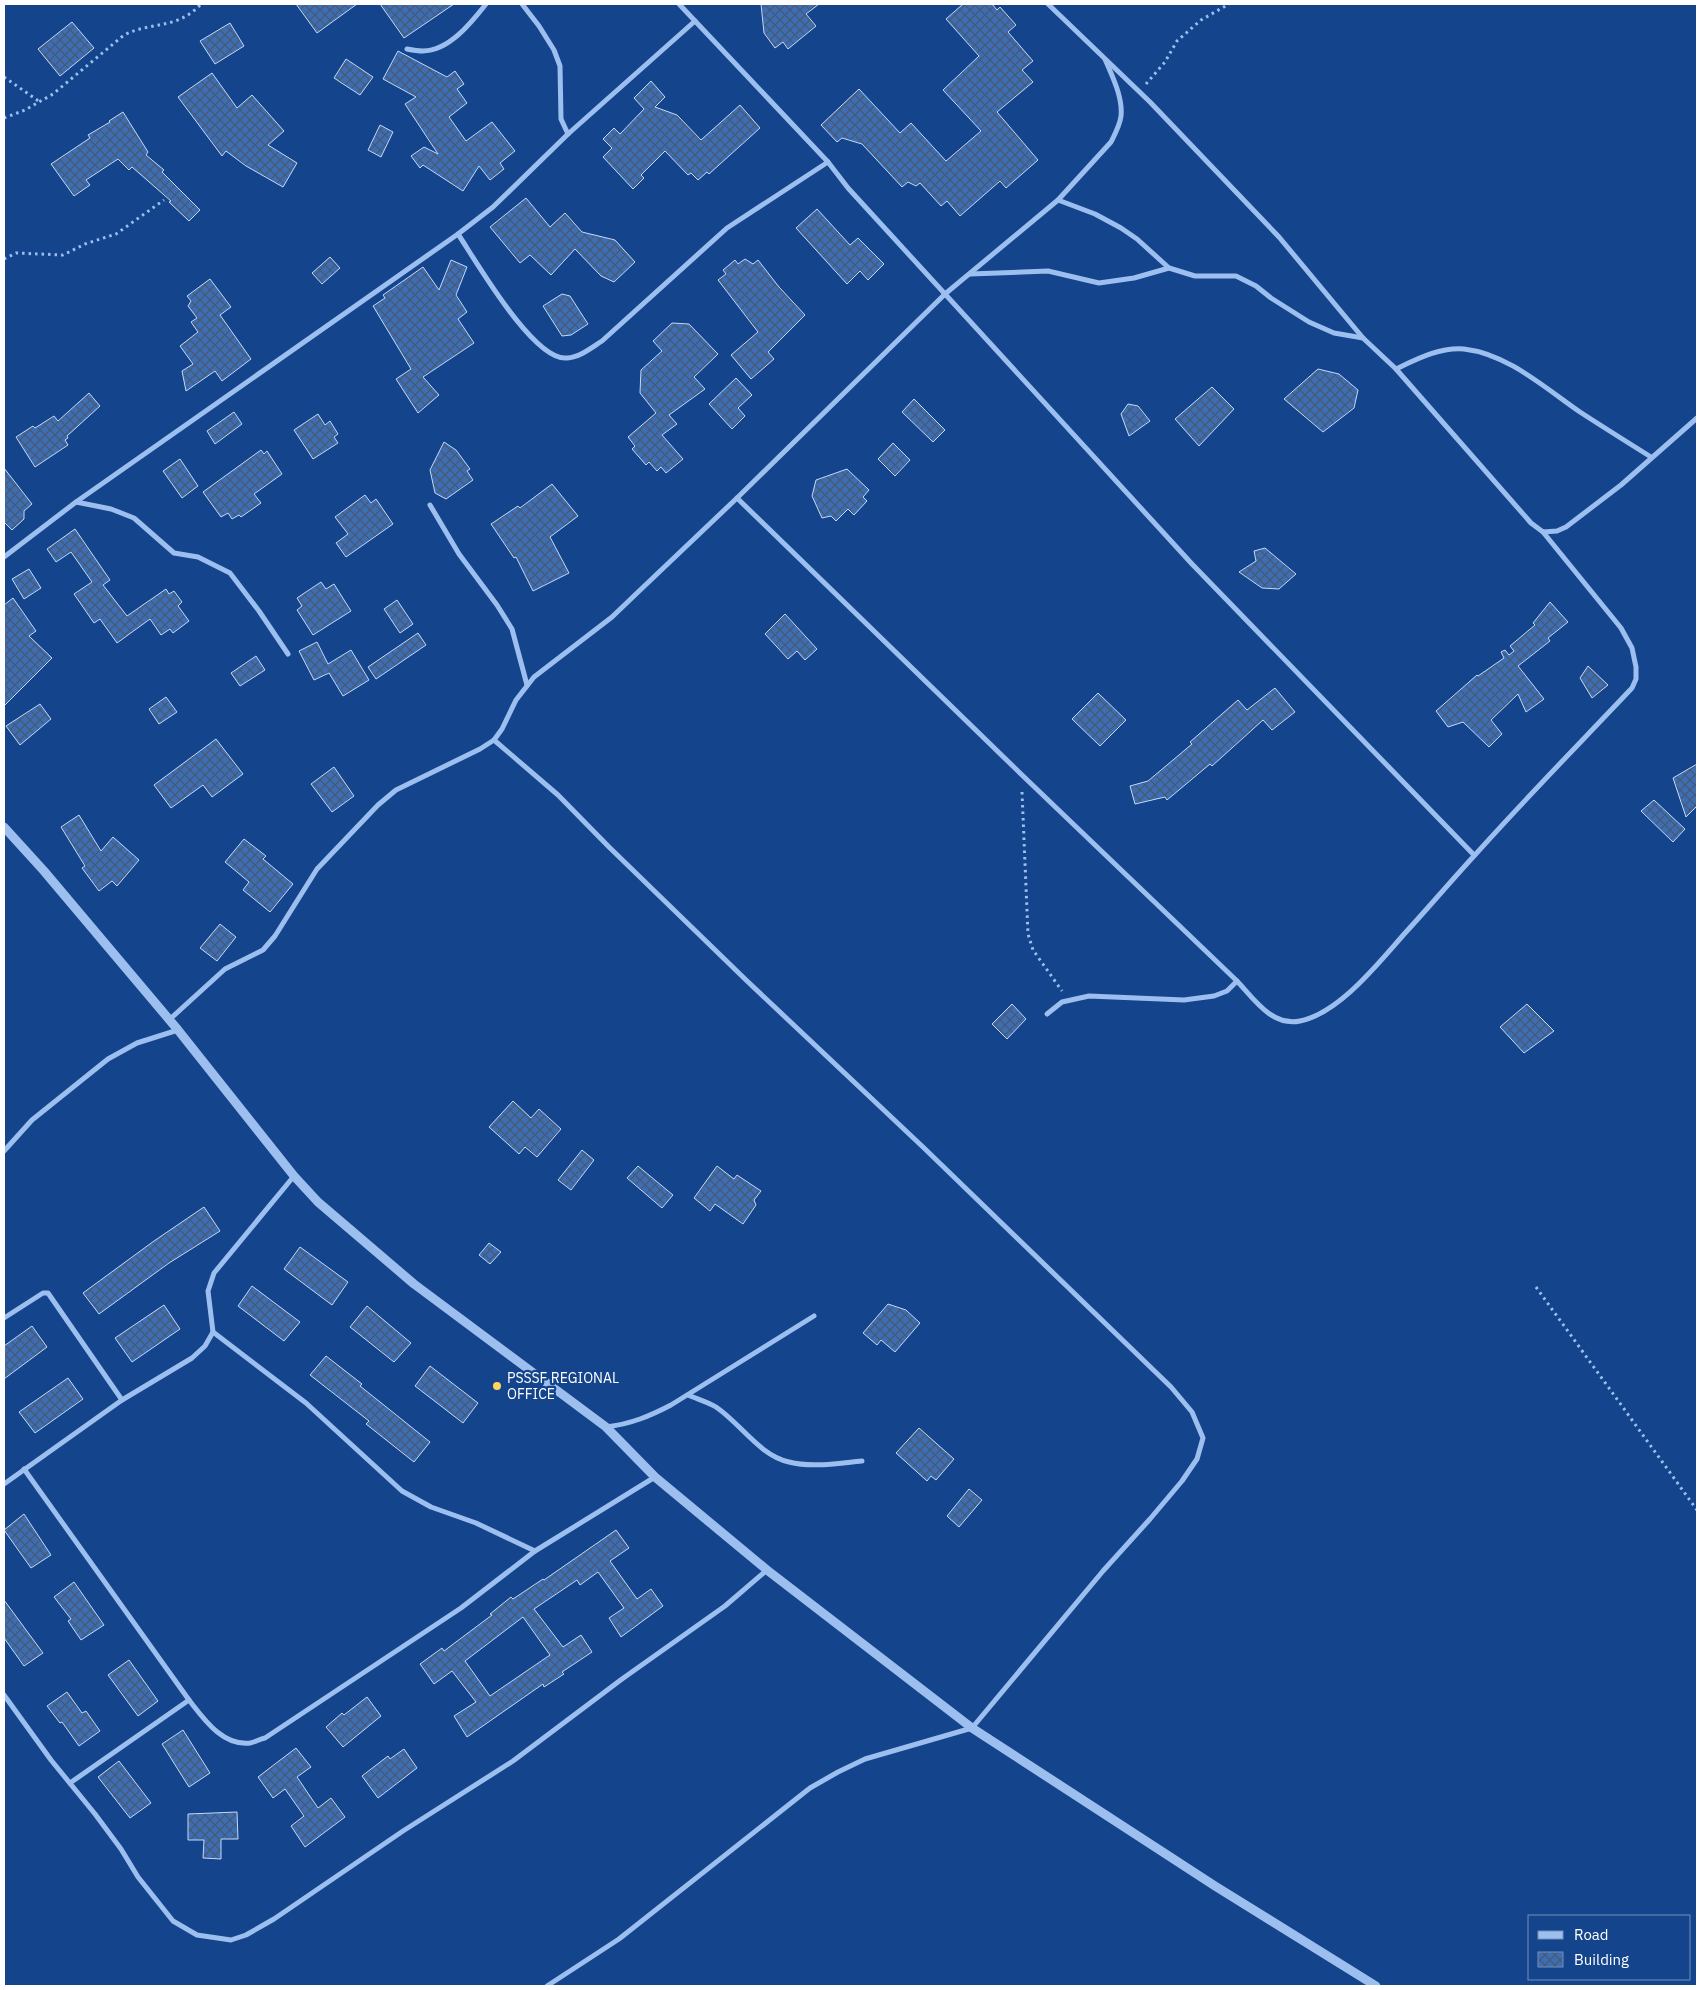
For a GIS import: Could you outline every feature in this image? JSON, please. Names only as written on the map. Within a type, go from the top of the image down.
[{"type":"street","points":[[407,49],[424,52],[439,47],[453,39],[486,4]]},
{"type":"street","points":[[522,4],[554,50],[560,66],[560,118],[568,134]]},
{"type":"street","points":[[679,4],[828,162],[848,188],[1192,564],[1474,855]]},
{"type":"street","points":[[737,498],[1237,981],[1266,1012],[1284,1021],[1299,1022],[1311,1018],[1354,989],[1474,855],[1632,688],[1636,679],[1632,648],[1621,628],[1543,532],[1531,523],[1507,498],[1396,369],[1363,338],[1279,237],[1139,92],[1048,4]]},
{"type":"street","points":[[4,557],[76,502],[458,234],[493,207],[568,134],[695,20]]},
{"type":"street","points":[[170,1020],[225,969],[263,950],[275,936],[316,869],[378,805],[396,790],[494,740],[502,730],[516,700],[534,677],[612,617],[737,498],[945,294],[1058,200],[1111,142],[1117,130],[1121,116],[1120,104],[1117,89],[1105,59]]},
{"type":"street","points":[[458,234],[507,308],[528,335],[551,355],[566,359],[582,354],[602,342],[727,228],[828,162]]},
{"type":"street","points":[[1058,200],[1095,214],[1121,228],[1137,239],[1169,268],[1195,276],[1236,276],[1252,283],[1271,298],[1309,322],[1334,333],[1363,338]]},
{"type":"street","points":[[970,274],[1048,272],[1099,283],[1134,278],[1169,268]]},
{"type":"street","points":[[1396,369],[1420,357],[1444,350],[1463,349],[1490,354],[1534,379],[1580,412],[1651,457]]},
{"type":"street","points":[[1543,532],[1557,531],[1584,514],[1621,485],[1697,418]]},
{"type":"street","points":[[76,502],[111,509],[134,518],[174,553],[198,557],[230,573],[288,654]]},
{"type":"street","points":[[430,505],[460,554],[512,629],[527,685]]},
{"type":"street","points":[[494,740],[558,795],[746,980],[924,1148],[1164,1380],[1192,1412],[1203,1438],[1197,1459],[1187,1474],[972,1728],[864,1759],[810,1788],[620,1939],[547,1986]]},
{"type":"street","points":[[4,827],[44,871],[170,1020],[294,1176],[318,1202],[414,1284],[606,1428],[655,1477],[767,1570],[972,1728],[1215,1886],[1376,1986]]},
{"type":"street","points":[[1047,1014],[1062,1002],[1089,996],[1184,1000],[1206,997],[1227,991],[1237,981]]},
{"type":"street","points":[[4,1151],[32,1120],[108,1059],[137,1043],[178,1030]]},
{"type":"street","points":[[4,1484],[122,1400],[192,1358],[205,1346],[213,1332],[208,1291],[214,1272],[294,1176]]},
{"type":"street","points":[[4,1318],[43,1292],[48,1293],[122,1400]]},
{"type":"street","points":[[606,1428],[629,1424],[648,1417],[688,1395],[814,1316]]},
{"type":"street","points":[[213,1332],[312,1409],[402,1491],[431,1507],[476,1523],[535,1551]]},
{"type":"street","points":[[688,1395],[715,1406],[756,1443],[787,1462],[814,1465],[862,1461]]},
{"type":"street","points":[[24,1469],[209,1726],[222,1736],[240,1742],[251,1743],[265,1738],[461,1608],[535,1551],[655,1477]]},
{"type":"street","points":[[4,1695],[121,1849],[138,1877],[173,1921],[197,1936],[231,1940],[246,1935],[274,1919],[403,1831],[514,1761],[622,1679],[725,1606],[767,1570]]},
{"type":"street","points":[[70,1783],[189,1700]]},
{"type":"path","points":[[4,118],[40,102],[73,78],[124,35],[134,30],[167,25],[196,10],[201,4]]},
{"type":"path","points":[[1139,92],[1165,62],[1177,41],[1201,20],[1228,4]]},
{"type":"path","points":[[4,77],[40,102]]},
{"type":"path","points":[[4,259],[16,253],[64,255],[86,244],[116,234],[164,200]]},
{"type":"path","points":[[1022,775],[1028,934],[1033,950],[1068,1000]]},
{"type":"path","points":[[1536,1288],[1697,1510]]},
{"type":"building","points":[[296,4],[357,4],[317,33]]},
{"type":"building","points":[[380,4],[454,4],[404,38]]},
{"type":"building","points":[[761,4],[819,4],[806,14],[816,26],[788,49],[783,42],[775,48],[764,33]]},
{"type":"building","points":[[963,4],[992,4],[997,10],[1000,7],[1016,25],[1008,32],[1033,61],[1022,70],[1033,82],[997,112],[1038,160],[1006,188],[1000,181],[960,216],[947,201],[941,206],[920,183],[916,186],[908,182],[902,187],[862,144],[842,138],[837,142],[821,125],[859,89],[900,133],[911,123],[946,161],[981,131],[943,90],[979,56],[946,19]]},
{"type":"building","points":[[72,22],[94,48],[60,76],[38,49]]},
{"type":"building","points":[[230,23],[244,46],[215,64],[200,41]]},
{"type":"building","points":[[398,51],[447,77],[455,71],[464,84],[457,89],[467,103],[449,117],[466,141],[492,122],[515,151],[500,163],[504,169],[490,180],[479,166],[463,191],[423,165],[420,168],[411,156],[424,147],[438,154],[405,104],[416,97],[383,79]]},
{"type":"building","points":[[346,59],[373,77],[360,95],[334,78]]},
{"type":"building","points":[[212,73],[237,108],[252,95],[284,131],[268,145],[297,163],[283,187],[246,166],[226,151],[222,156],[178,97]]},
{"type":"building","points":[[651,81],[665,97],[655,107],[677,115],[701,140],[740,105],[760,128],[709,174],[707,172],[698,180],[691,173],[688,175],[665,151],[641,175],[644,178],[633,189],[603,157],[612,148],[603,139],[614,128],[620,134],[644,109],[634,98]]},
{"type":"building","points":[[123,112],[148,152],[146,155],[164,170],[162,172],[200,210],[189,221],[169,202],[171,201],[132,167],[129,170],[118,159],[86,180],[90,185],[74,196],[51,164],[90,138],[88,135]]},
{"type":"building","points":[[380,125],[393,132],[381,157],[368,150]]},
{"type":"building","points":[[526,198],[550,227],[565,213],[582,232],[615,240],[635,262],[614,282],[601,276],[575,249],[551,275],[530,255],[520,263],[490,227]]},
{"type":"building","points":[[817,209],[850,245],[858,238],[884,264],[868,280],[860,271],[847,284],[796,228]]},
{"type":"building","points":[[330,257],[340,268],[322,284],[312,273]]},
{"type":"building","points":[[745,259],[753,264],[758,260],[779,287],[805,315],[768,352],[774,359],[751,379],[731,355],[758,332],[718,280],[726,274],[723,270],[735,260],[738,264]]},
{"type":"building","points":[[451,260],[467,267],[456,295],[467,312],[458,319],[474,343],[423,377],[439,395],[418,413],[396,379],[411,369],[373,306],[385,298],[383,295],[423,267],[439,290]]},
{"type":"building","points":[[210,279],[231,307],[220,315],[251,359],[222,381],[215,371],[186,391],[182,371],[193,364],[180,346],[198,332],[191,322],[197,318],[188,306],[191,301],[187,296]]},
{"type":"building","points":[[562,294],[570,296],[588,324],[571,335],[562,336],[543,306]]},
{"type":"building","points":[[672,323],[689,324],[718,354],[694,377],[705,389],[669,415],[677,424],[662,435],[683,459],[666,473],[661,467],[657,471],[649,462],[646,465],[632,449],[635,446],[628,437],[656,413],[640,393],[641,370],[662,351],[653,341]]},
{"type":"building","points":[[1318,369],[1339,374],[1358,390],[1354,408],[1323,432],[1284,399]]},
{"type":"building","points":[[736,378],[752,395],[738,408],[745,416],[732,429],[709,404]]},
{"type":"building","points":[[1212,387],[1234,409],[1199,446],[1175,419]]},
{"type":"building","points":[[89,393],[100,406],[67,436],[68,438],[65,440],[68,445],[35,467],[16,437],[54,416],[58,421]]},
{"type":"building","points":[[914,399],[945,430],[933,442],[902,412]]},
{"type":"building","points":[[1128,404],[1138,406],[1150,421],[1129,436],[1121,414]]},
{"type":"building","points":[[234,412],[242,424],[215,444],[207,431]]},
{"type":"building","points":[[318,414],[325,425],[330,421],[338,434],[334,437],[338,443],[313,459],[294,430]]},
{"type":"building","points":[[444,442],[456,450],[470,469],[467,471],[473,480],[446,499],[435,493],[430,470]]},
{"type":"building","points":[[893,443],[910,460],[895,476],[878,459]]},
{"type":"building","points":[[261,450],[264,454],[267,451],[282,474],[254,494],[261,503],[241,517],[239,515],[232,519],[228,513],[221,517],[203,492]]},
{"type":"building","points":[[180,459],[198,486],[182,498],[163,471]]},
{"type":"building","points":[[4,468],[32,504],[24,511],[24,519],[12,530],[4,522]]},
{"type":"building","points":[[847,469],[869,490],[863,497],[867,501],[854,515],[848,509],[836,521],[831,516],[822,518],[812,496],[816,480]]},
{"type":"building","points":[[552,484],[578,516],[550,537],[569,573],[533,591],[516,557],[514,558],[491,524],[518,506],[520,508]]},
{"type":"building","points":[[365,495],[371,503],[376,499],[393,524],[346,557],[336,543],[348,534],[335,517]]},
{"type":"building","points":[[75,529],[110,580],[103,585],[127,616],[166,589],[169,594],[174,591],[182,602],[178,606],[189,621],[173,633],[170,629],[161,635],[150,619],[117,643],[100,619],[94,623],[74,594],[92,582],[71,552],[56,562],[47,549]]},
{"type":"building","points":[[1265,548],[1296,574],[1279,589],[1262,588],[1239,572],[1256,561],[1254,551]]},
{"type":"building","points":[[29,569],[41,588],[24,599],[12,579]]},
{"type":"building","points":[[321,582],[326,589],[334,584],[351,611],[313,635],[297,610],[302,606],[297,598]]},
{"type":"building","points":[[13,598],[36,631],[29,636],[52,658],[4,706],[4,605]]},
{"type":"building","points":[[397,600],[413,624],[400,633],[384,609]]},
{"type":"building","points":[[1550,602],[1568,622],[1548,638],[1550,641],[1518,666],[1544,699],[1526,712],[1518,694],[1491,720],[1502,734],[1489,747],[1463,722],[1448,727],[1436,711],[1477,675],[1504,658],[1501,652],[1505,650],[1509,655],[1514,651],[1510,646],[1535,625],[1533,623]]},
{"type":"building","points":[[785,614],[817,649],[805,660],[797,651],[788,659],[765,634]]},
{"type":"building","points":[[418,633],[426,645],[376,679],[368,667]]},
{"type":"building","points":[[317,642],[328,664],[351,650],[369,680],[343,696],[329,673],[314,680],[299,651]]},
{"type":"building","points":[[256,656],[265,670],[240,686],[231,673]]},
{"type":"building","points":[[1588,666],[1608,685],[1592,698],[1580,678]]},
{"type":"building","points":[[1275,688],[1295,712],[1272,730],[1263,720],[1212,766],[1210,764],[1167,800],[1165,797],[1135,804],[1130,786],[1148,781],[1192,744],[1190,742],[1238,700],[1247,710]]},
{"type":"building","points":[[1098,693],[1126,720],[1100,746],[1072,719]]},
{"type":"building","points":[[166,697],[177,712],[159,724],[149,709]]},
{"type":"building","points":[[40,704],[51,719],[20,745],[6,726]]},
{"type":"building","points":[[216,739],[243,774],[212,797],[203,785],[171,808],[154,785]]},
{"type":"building","points":[[1697,764],[1697,806],[1686,817],[1673,778]]},
{"type":"building","points":[[334,767],[354,796],[332,812],[311,784]]},
{"type":"building","points":[[1654,800],[1685,829],[1673,842],[1641,811]]},
{"type":"building","points":[[79,815],[101,851],[113,837],[139,860],[117,886],[112,881],[99,891],[82,868],[85,866],[61,827]]},
{"type":"building","points":[[244,839],[266,856],[263,859],[293,884],[270,912],[243,890],[249,882],[225,862]]},
{"type":"building","points":[[220,924],[236,937],[217,961],[200,948]]},
{"type":"building","points":[[1012,1004],[1026,1019],[1007,1039],[992,1024]]},
{"type":"building","points":[[1527,1004],[1554,1031],[1524,1053],[1500,1027]]},
{"type":"building","points":[[513,1101],[531,1118],[539,1109],[561,1129],[537,1157],[525,1147],[519,1154],[489,1127]]},
{"type":"building","points":[[582,1150],[594,1160],[571,1190],[558,1180]]},
{"type":"building","points":[[638,1166],[673,1195],[662,1208],[627,1178]]},
{"type":"building","points":[[717,1166],[734,1179],[737,1175],[761,1191],[754,1200],[756,1205],[743,1224],[715,1204],[710,1211],[694,1198]]},
{"type":"building","points":[[204,1207],[220,1231],[169,1263],[99,1314],[83,1293]]},
{"type":"building","points":[[489,1243],[501,1252],[490,1264],[479,1255]]},
{"type":"building","points":[[300,1247],[348,1282],[332,1305],[284,1269]]},
{"type":"building","points":[[252,1286],[300,1322],[284,1341],[238,1306]]},
{"type":"building","points":[[888,1304],[906,1310],[920,1323],[895,1352],[881,1340],[877,1345],[863,1333]]},
{"type":"building","points":[[164,1305],[180,1329],[132,1362],[115,1338]]},
{"type":"building","points":[[367,1306],[411,1343],[394,1362],[350,1327]]},
{"type":"building","points":[[32,1326],[47,1347],[4,1379],[4,1346]]},
{"type":"building","points":[[326,1356],[430,1442],[414,1462],[366,1424],[369,1421],[310,1375]]},
{"type":"building","points":[[430,1366],[478,1403],[463,1423],[415,1386]]},
{"type":"building","points":[[68,1378],[83,1399],[35,1433],[19,1412]]},
{"type":"building","points":[[919,1428],[954,1459],[936,1480],[931,1476],[927,1481],[896,1453]]},
{"type":"building","points":[[969,1489],[982,1500],[959,1527],[947,1516]]},
{"type":"building","points":[[24,1514],[51,1555],[31,1568],[4,1530]]},
{"type":"building","points":[[616,1530],[629,1548],[610,1561],[637,1599],[651,1589],[663,1606],[621,1637],[609,1618],[624,1608],[598,1572],[580,1585],[577,1580],[534,1609],[563,1647],[581,1635],[592,1652],[562,1672],[564,1674],[544,1687],[543,1684],[467,1737],[454,1716],[476,1702],[452,1671],[434,1684],[420,1664],[442,1648],[444,1651],[492,1615],[490,1614],[511,1597],[513,1599]],"holes":[[[523,1617],[550,1655],[490,1696],[465,1661]]]},
{"type":"building","points":[[74,1582],[104,1625],[81,1640],[68,1621],[71,1619],[54,1597]]},
{"type":"building","points":[[4,1600],[43,1653],[24,1666],[4,1638]]},
{"type":"building","points":[[129,1660],[158,1701],[138,1716],[108,1675]]},
{"type":"building","points":[[67,1692],[82,1713],[86,1711],[100,1731],[79,1746],[62,1722],[60,1723],[47,1706]]},
{"type":"building","points":[[367,1697],[381,1716],[343,1747],[326,1727],[342,1713],[344,1715]]},
{"type":"building","points":[[183,1730],[210,1773],[189,1787],[162,1744]]},
{"type":"building","points":[[296,1748],[311,1767],[297,1777],[318,1808],[331,1798],[345,1817],[305,1847],[291,1826],[304,1816],[285,1789],[273,1798],[258,1777]]},
{"type":"building","points":[[404,1749],[417,1768],[378,1798],[362,1776],[388,1756],[390,1759]]},
{"type":"building","points":[[119,1761],[151,1803],[130,1818],[98,1777]]},
{"type":"building","points":[[237,1812],[238,1839],[221,1839],[221,1859],[203,1858],[204,1840],[188,1840],[188,1814]]},
{"type":"place","name":"PSSSF REGIONAL OFFICE","points":[[497,1386]]}]
